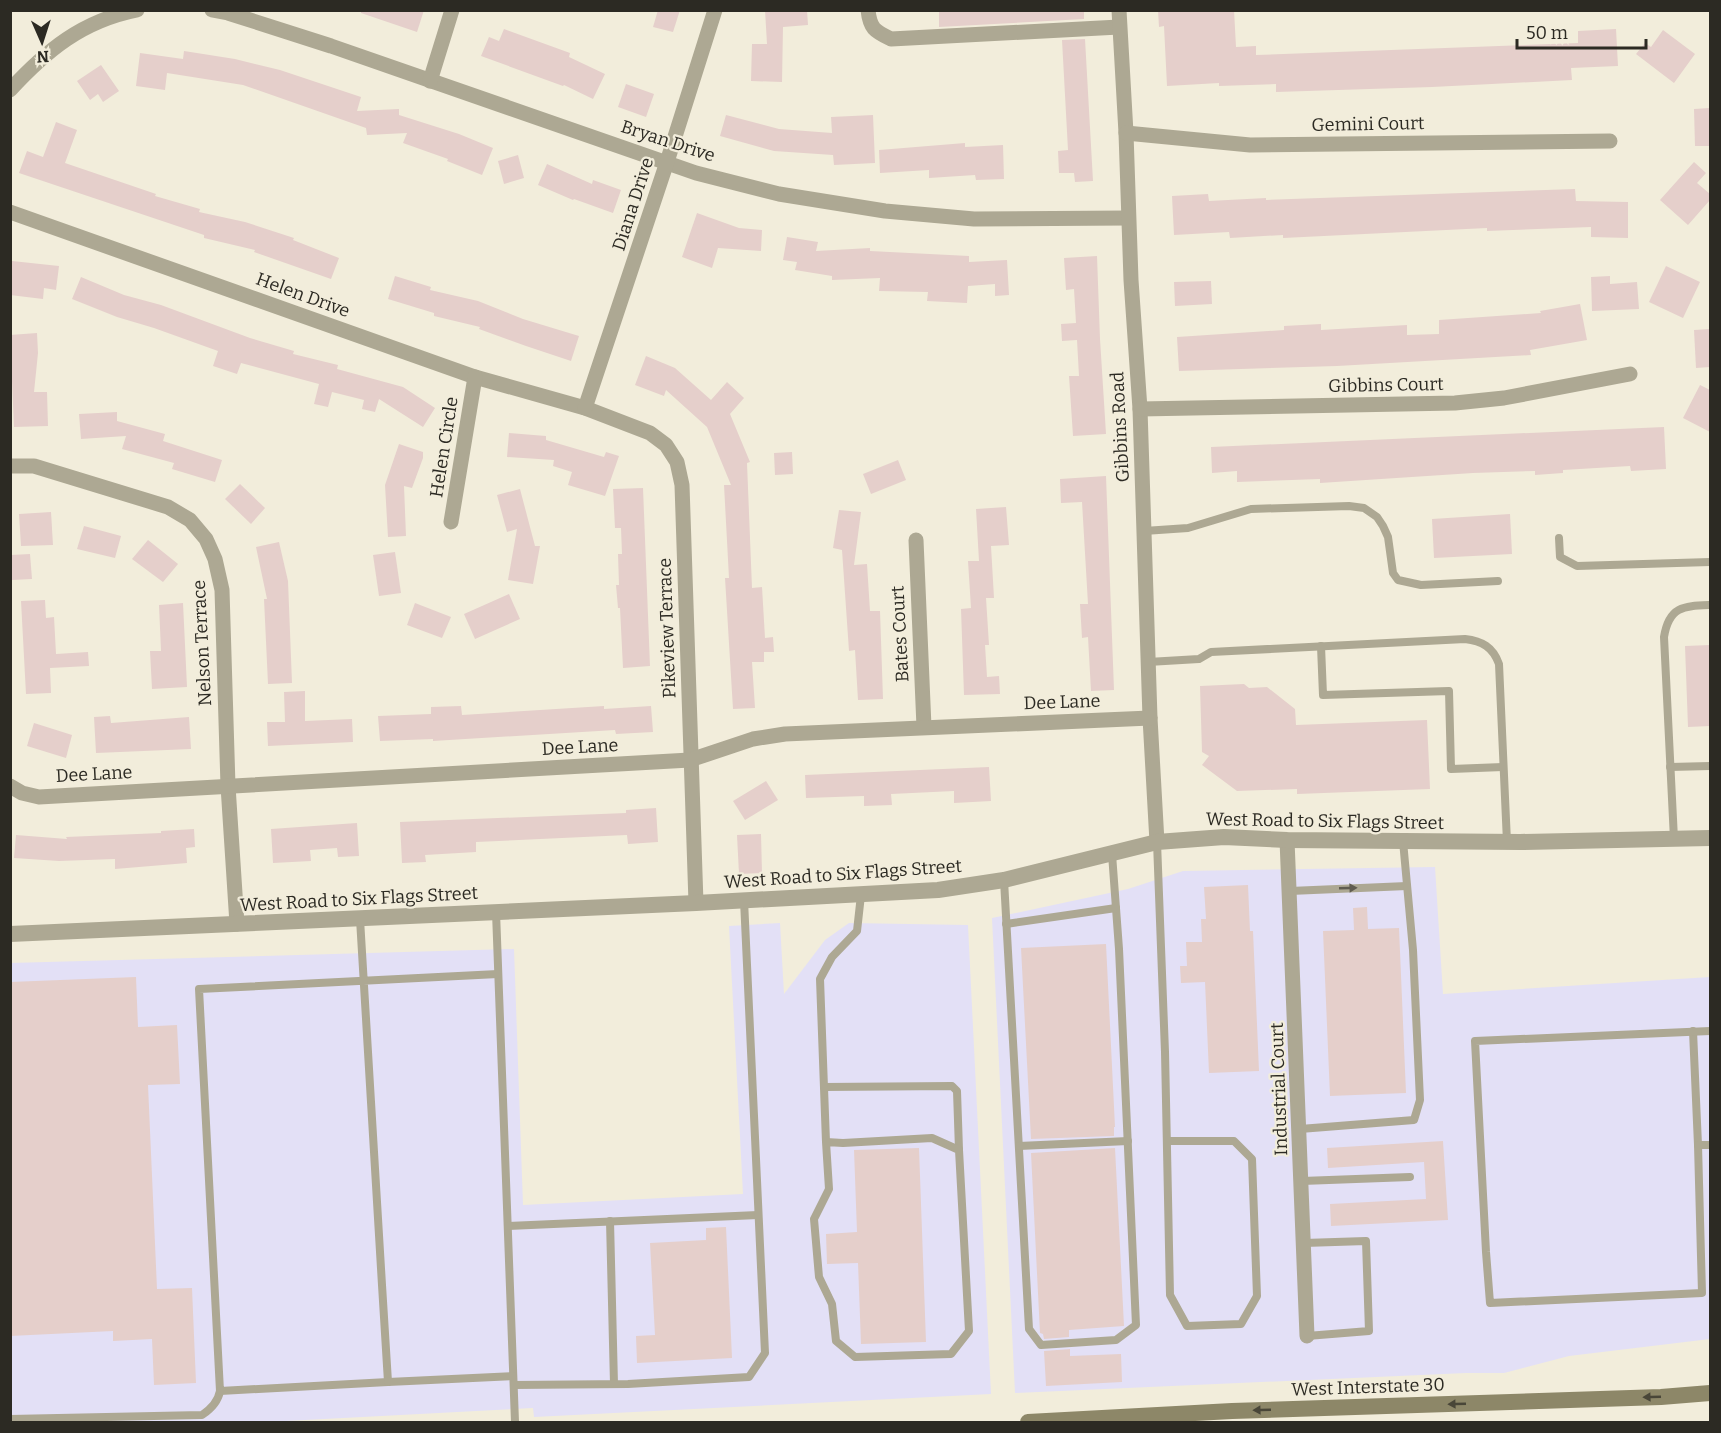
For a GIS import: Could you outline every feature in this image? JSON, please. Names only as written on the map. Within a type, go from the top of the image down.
[{"type":"main road","name":"West Interstate 30","points":[[1028,1422],[1232,1411],[1710,1393]]},
{"type":"street","points":[[10,90],[33,65],[63,40],[98,21],[137,10]]},
{"type":"street","name":"Bryan Drive","points":[[212,10],[331,46],[696,173],[779,194],[885,211],[974,219],[1128,218]]},
{"type":"street","points":[[430,81],[452,10]]},
{"type":"street","name":"Diana Drive","points":[[585,408],[715,10]]},
{"type":"street","points":[[868,10],[870,23],[876,32],[891,39],[1119,27]]},
{"type":"street","name":"Gibbins Road","points":[[1119,10],[1128,218],[1140,409],[1150,718],[1157,842]]},
{"type":"street","name":"Gemini Court","points":[[1126,133],[1250,145],[1610,141]]},
{"type":"street","name":"Helen Drive","points":[[10,212],[474,377],[585,408]]},
{"type":"street","name":"Gibbins Court","points":[[1140,409],[1455,403],[1504,398],[1630,374]]},
{"type":"street","name":"Helen Circle","points":[[451,522],[474,377]]},
{"type":"street","name":"Pikeview Terrace","points":[[585,408],[650,433],[666,445],[677,462],[682,485],[696,903]]},
{"type":"street","name":"Nelson Terrace","points":[[10,466],[34,466],[168,507],[190,520],[206,539],[215,559],[222,590],[228,786],[237,924]]},
{"type":"street","name":"Bates Court","points":[[916,540],[924,727]]},
{"type":"street","name":"Dee Lane","points":[[10,786],[22,793],[39,796],[690,760],[753,739],[785,734],[1150,718]]},
{"type":"street","name":"West Road to Six Flags Street","points":[[10,934],[938,890],[1004,880],[1157,842],[1224,837],[1287,840],[1507,842],[1710,838]]},
{"type":"street","name":"Industrial Court","points":[[1287,840],[1307,1336]]},
{"type":"lane","points":[[1144,531],[1188,528],[1251,509],[1349,506],[1370,512],[1383,526],[1388,537],[1393,573],[1398,580],[1421,585],[1498,581]]},
{"type":"lane","points":[[1559,538],[1560,557],[1577,566],[1710,562]]},
{"type":"lane","points":[[1674,839],[1664,637],[1666,625],[1675,613],[1686,606],[1710,605]]},
{"type":"lane","points":[[1148,662],[1199,658],[1211,652],[1478,640],[1496,654],[1499,664],[1507,842]]},
{"type":"lane","points":[[1321,646],[1323,695],[1449,691],[1451,769],[1503,767]]},
{"type":"lane","points":[[1670,767],[1710,766]]},
{"type":"lane","points":[[1300,1129],[1414,1120],[1420,1100],[1413,950],[1403,841]]},
{"type":"lane","points":[[1157,842],[1170,1295],[1186,1326],[1241,1324],[1257,1296],[1252,1159],[1234,1141],[1167,1141]]},
{"type":"lane","points":[[1004,880],[1029,1329],[1041,1345],[1116,1340],[1136,1325],[1112,854]]},
{"type":"lane","points":[[1290,891],[1407,886]]},
{"type":"lane","points":[[824,1087],[952,1086],[957,1091],[958,1150],[969,1331],[951,1354],[855,1358],[836,1341],[832,1304],[819,1277],[814,1219],[829,1189],[826,1142],[820,979],[832,957],[857,931],[861,893]]},
{"type":"lane","points":[[514,1385],[614,1384],[749,1377],[765,1353],[744,900]]},
{"type":"lane","points":[[1006,924],[1116,908]]},
{"type":"lane","points":[[496,912],[515,1422]]},
{"type":"lane","points":[[360,919],[388,1382]]},
{"type":"lane","points":[[10,1419],[202,1415],[211,1409],[219,1396],[199,989],[498,974]]},
{"type":"lane","points":[[1693,1031],[1702,1293],[1490,1303],[1475,1041],[1693,1031],[1710,1031]]},
{"type":"lane","points":[[826,1142],[932,1138],[958,1150]]},
{"type":"lane","points":[[1019,1146],[1128,1141]]},
{"type":"lane","points":[[1698,1146],[1710,1145]]},
{"type":"lane","points":[[1302,1181],[1410,1177]]},
{"type":"lane","points":[[508,1226],[758,1215]]},
{"type":"lane","points":[[610,1221],[614,1384]]},
{"type":"lane","points":[[1304,1243],[1366,1241],[1369,1320],[1369,1331],[1307,1336]]},
{"type":"lane","points":[[220,1391],[513,1376]]},
{"type":"shaded area","points":[[1435,867],[1443,994],[1710,977],[1710,1339],[1569,1356],[1504,1373],[1015,1393],[992,918],[1128,889],[1183,871]]},
{"type":"shaded area","points":[[780,923],[784,994],[825,940],[849,923],[968,925],[991,1394],[534,1417],[533,1408],[267,1422],[11,1422],[10,963],[514,949],[523,1205],[743,1194],[729,926]]},
{"type":"building","points":[[361,10],[424,10],[417,32],[361,13]]},
{"type":"building","points":[[658,10],[680,10],[673,32],[653,27]]},
{"type":"building","points":[[765,10],[807,10],[808,25],[783,27],[782,82],[751,81],[752,44],[767,44]]},
{"type":"building","points":[[939,10],[1084,10],[1084,19],[939,27]]},
{"type":"building","points":[[1158,10],[1234,10],[1236,47],[1256,46],[1256,55],[1578,43],[1578,31],[1616,29],[1618,66],[1571,68],[1572,80],[1432,87],[1276,92],[1276,84],[1219,86],[1219,83],[1167,86],[1164,26],[1159,27]]},
{"type":"building","points":[[504,29],[570,53],[569,57],[605,74],[593,99],[564,85],[481,56],[489,37],[499,41]]},
{"type":"building","points":[[1663,30],[1695,54],[1674,83],[1636,54],[1645,43],[1651,47]]},
{"type":"building","points":[[1085,39],[1093,181],[1075,182],[1074,173],[1059,173],[1058,151],[1068,150],[1062,40]]},
{"type":"building","points":[[184,51],[235,59],[280,70],[361,97],[357,111],[399,109],[399,115],[459,134],[493,148],[482,175],[447,161],[448,159],[403,143],[407,133],[367,135],[366,128],[243,85],[167,73],[165,90],[136,86],[140,53],[183,59]]},
{"type":"building","points":[[101,65],[119,91],[103,102],[98,94],[90,100],[77,81]]},
{"type":"building","points":[[626,84],[654,94],[646,117],[618,107]]},
{"type":"building","points":[[1710,108],[1710,146],[1695,146],[1694,109]]},
{"type":"building","points":[[726,115],[779,129],[832,133],[831,117],[873,115],[875,163],[834,165],[833,155],[774,151],[720,136]]},
{"type":"building","points":[[56,122],[77,130],[65,163],[156,194],[155,196],[200,209],[199,212],[245,222],[294,238],[293,240],[339,258],[331,279],[254,252],[255,250],[204,238],[204,235],[19,173],[27,151],[43,157]]},
{"type":"building","points":[[965,143],[965,147],[1003,145],[1004,179],[976,180],[975,175],[929,178],[929,170],[880,173],[879,150]]},
{"type":"building","points":[[518,155],[524,178],[504,184],[498,161]]},
{"type":"building","points":[[1694,162],[1706,173],[1697,183],[1710,194],[1710,200],[1688,225],[1660,200]]},
{"type":"building","points":[[547,164],[592,184],[593,180],[621,190],[613,213],[573,200],[538,185]]},
{"type":"building","points":[[1575,189],[1576,201],[1628,202],[1628,238],[1591,237],[1591,227],[1487,231],[1487,228],[1283,238],[1283,235],[1230,238],[1229,232],[1174,235],[1172,196],[1208,194],[1209,201]]},
{"type":"building","points":[[697,213],[739,228],[762,230],[761,251],[718,248],[712,268],[682,257]]},
{"type":"building","points":[[787,237],[818,242],[816,251],[870,248],[870,251],[969,256],[969,262],[1007,260],[1009,295],[995,296],[995,284],[968,286],[967,303],[927,301],[928,292],[879,291],[880,278],[832,280],[832,276],[795,270],[797,262],[783,260]]},
{"type":"building","points":[[1097,256],[1106,434],[1073,436],[1069,376],[1079,376],[1077,340],[1062,341],[1061,324],[1076,323],[1074,289],[1066,290],[1064,258]]},
{"type":"building","points":[[12,261],[59,266],[56,290],[44,288],[43,299],[10,295]]},
{"type":"building","points":[[1666,266],[1700,282],[1683,318],[1649,302]]},
{"type":"building","points":[[395,276],[431,287],[430,290],[478,301],[523,319],[579,336],[571,361],[479,329],[480,327],[434,316],[434,313],[388,299]]},
{"type":"building","points":[[1610,276],[1610,284],[1637,282],[1639,309],[1592,311],[1591,277]]},
{"type":"building","points":[[81,277],[124,295],[161,305],[250,338],[294,351],[293,354],[338,365],[337,369],[403,387],[435,408],[423,427],[379,399],[375,412],[362,409],[364,400],[332,392],[328,407],[314,404],[319,384],[241,363],[237,374],[213,366],[218,351],[117,317],[72,299]]},
{"type":"building","points":[[1211,281],[1212,304],[1175,306],[1174,282]]},
{"type":"building","points":[[1580,304],[1587,340],[1530,350],[1531,355],[1337,366],[1179,371],[1177,337],[1284,330],[1284,326],[1321,324],[1321,330],[1407,325],[1407,335],[1439,334],[1439,320],[1541,313],[1540,311]]},
{"type":"building","points":[[1710,329],[1710,367],[1696,368],[1694,330]]},
{"type":"building","points":[[37,333],[38,353],[34,392],[47,392],[48,426],[14,427],[10,335]]},
{"type":"building","points":[[646,356],[675,368],[711,400],[727,382],[744,398],[730,414],[750,462],[747,463],[752,588],[762,587],[765,638],[773,637],[774,652],[764,652],[764,662],[752,662],[755,708],[733,709],[725,578],[729,578],[724,485],[731,485],[707,427],[666,390],[664,396],[635,385]]},
{"type":"building","points":[[1700,385],[1710,390],[1710,432],[1683,418]]},
{"type":"building","points":[[117,412],[117,421],[165,434],[163,441],[222,460],[215,482],[172,469],[174,463],[122,449],[126,436],[81,439],[79,414]]},
{"type":"building","points":[[1664,427],[1666,469],[1631,471],[1630,466],[1563,470],[1563,473],[1535,475],[1535,471],[1473,473],[1320,483],[1320,479],[1237,482],[1237,471],[1212,473],[1211,447]]},
{"type":"building","points":[[509,433],[546,436],[546,440],[604,457],[606,452],[619,456],[605,496],[568,485],[572,472],[553,466],[554,460],[507,457]]},
{"type":"building","points":[[399,444],[423,452],[423,458],[412,488],[404,486],[406,536],[388,537],[385,485]]},
{"type":"building","points":[[792,452],[793,474],[775,475],[774,453]]},
{"type":"building","points":[[898,460],[906,480],[871,494],[863,474]]},
{"type":"building","points":[[1106,476],[1114,690],[1091,691],[1088,637],[1082,638],[1080,604],[1088,604],[1082,502],[1061,503],[1060,479]]},
{"type":"building","points":[[240,484],[265,508],[251,524],[225,499]]},
{"type":"building","points":[[643,488],[650,666],[623,668],[620,608],[618,608],[616,585],[619,585],[618,554],[622,554],[621,528],[615,528],[613,489]]},
{"type":"building","points":[[520,489],[535,546],[540,546],[533,584],[508,580],[517,529],[507,532],[497,495]]},
{"type":"building","points":[[1006,507],[1009,545],[991,546],[994,598],[986,598],[989,645],[985,645],[987,677],[999,676],[1000,694],[964,695],[961,609],[971,608],[968,561],[979,561],[976,509]]},
{"type":"building","points":[[839,510],[861,512],[854,565],[867,564],[870,611],[880,611],[883,699],[858,700],[855,650],[849,651],[842,550],[833,548]]},
{"type":"building","points":[[51,512],[53,545],[21,546],[19,514]]},
{"type":"building","points":[[1510,514],[1512,554],[1434,558],[1432,519]]},
{"type":"building","points":[[84,526],[121,536],[115,558],[77,549]]},
{"type":"building","points":[[148,540],[178,564],[163,582],[132,559]]},
{"type":"building","points":[[279,542],[288,581],[292,683],[268,684],[264,599],[267,599],[256,547]]},
{"type":"building","points":[[395,552],[401,593],[379,596],[373,555]]},
{"type":"building","points":[[30,554],[32,579],[12,580],[11,555]]},
{"type":"building","points":[[509,594],[520,619],[475,639],[464,614]]},
{"type":"building","points":[[45,600],[46,618],[54,617],[56,654],[88,652],[89,666],[50,668],[51,693],[26,694],[21,601]]},
{"type":"building","points":[[183,603],[187,687],[152,689],[150,651],[161,651],[159,605]]},
{"type":"building","points":[[415,603],[451,617],[442,638],[407,625]]},
{"type":"building","points":[[1710,645],[1710,726],[1688,727],[1685,646]]},
{"type":"building","points":[[1244,684],[1249,688],[1267,687],[1295,709],[1296,725],[1427,720],[1430,789],[1297,794],[1297,789],[1237,791],[1202,765],[1209,756],[1202,752],[1200,686]]},
{"type":"building","points":[[305,691],[305,721],[352,719],[353,742],[268,746],[267,722],[285,722],[284,692]]},
{"type":"building","points":[[461,706],[462,715],[604,706],[604,709],[651,706],[653,732],[616,734],[615,730],[433,741],[433,739],[380,741],[378,716],[431,714],[431,707]]},
{"type":"building","points":[[110,716],[111,723],[189,717],[191,749],[96,753],[94,717]]},
{"type":"building","points":[[34,723],[72,735],[66,758],[27,746]]},
{"type":"building","points":[[989,767],[991,801],[954,803],[954,791],[891,794],[892,805],[864,806],[864,796],[806,798],[805,775]]},
{"type":"building","points":[[766,781],[778,800],[745,820],[733,801]]},
{"type":"building","points":[[656,808],[658,842],[628,844],[627,835],[476,842],[476,852],[425,855],[426,862],[402,863],[400,822],[626,813],[626,810]]},
{"type":"building","points":[[357,823],[359,856],[338,857],[337,848],[310,850],[311,861],[273,863],[271,829]]},
{"type":"building","points":[[194,829],[195,847],[186,848],[187,863],[115,869],[115,859],[59,861],[14,858],[16,835],[67,839],[66,837],[161,833],[161,831]]},
{"type":"building","points":[[761,834],[762,873],[739,874],[737,835]]},
{"type":"building","points":[[1248,885],[1250,931],[1253,931],[1259,1071],[1209,1073],[1205,982],[1181,983],[1180,966],[1187,966],[1186,942],[1202,942],[1201,919],[1206,919],[1204,887]]},
{"type":"building","points":[[1367,907],[1368,929],[1399,928],[1406,1093],[1330,1096],[1323,931],[1354,930],[1353,908]]},
{"type":"building","points":[[1106,944],[1114,1136],[1031,1139],[1021,948]]},
{"type":"building","points":[[136,977],[138,1027],[177,1025],[180,1084],[148,1085],[157,1289],[192,1288],[196,1383],[154,1385],[152,1339],[113,1341],[113,1331],[10,1336],[10,982]]},
{"type":"building","points":[[1443,1141],[1448,1220],[1331,1226],[1330,1204],[1426,1199],[1424,1162],[1328,1168],[1327,1148]]},
{"type":"building","points":[[919,1148],[926,1342],[861,1344],[858,1263],[827,1264],[826,1234],[857,1232],[854,1150]]},
{"type":"building","points":[[1115,1148],[1124,1326],[1069,1330],[1069,1337],[1044,1339],[1043,1334],[1040,1333],[1031,1153]]},
{"type":"building","points":[[726,1227],[732,1358],[637,1363],[636,1336],[655,1335],[650,1243],[706,1240],[706,1228]]},
{"type":"building","points":[[1070,1349],[1070,1356],[1121,1354],[1122,1382],[1046,1386],[1044,1351]]}]
